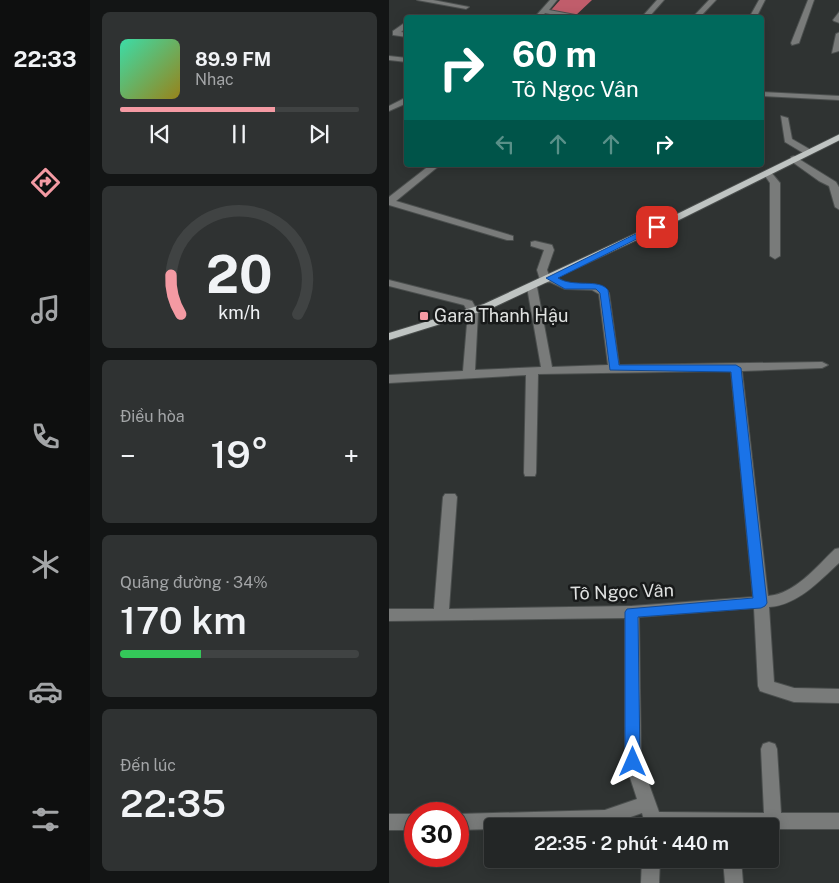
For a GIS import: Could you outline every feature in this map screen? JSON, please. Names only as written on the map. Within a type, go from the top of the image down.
[{"type":"main road","points":[[389,337],[473,312],[548,279],[839,136]]},
{"type":"street","points":[[420,0],[466,6]]},
{"type":"street","points":[[540,15],[554,0]]},
{"type":"street","points":[[647,15],[661,0]]},
{"type":"street","points":[[698,15],[713,0]]},
{"type":"street","points":[[753,15],[762,0]]},
{"type":"street","points":[[795,43],[811,0]]},
{"type":"street","points":[[545,11],[569,15]]},
{"type":"street","points":[[839,13],[836,20],[839,21]]},
{"type":"street","points":[[404,26],[396,34],[404,35]]},
{"type":"street","points":[[835,51],[839,34]]},
{"type":"street","points":[[389,58],[404,60]]},
{"type":"street","points":[[764,94],[839,98]]},
{"type":"street","points":[[764,100],[794,100],[808,97]]},
{"type":"street","points":[[389,100],[404,100]]},
{"type":"street","points":[[389,109],[404,101]]},
{"type":"street","points":[[784,118],[788,140],[808,152]]},
{"type":"street","points":[[794,159],[821,179],[833,184],[839,207]]},
{"type":"street","points":[[389,202],[433,167]]},
{"type":"street","points":[[767,173],[775,183],[775,256]]},
{"type":"street","points":[[821,179],[839,178]]},
{"type":"street","points":[[389,202],[510,238]]},
{"type":"street","points":[[535,244],[548,247],[549,250],[542,270],[548,279],[565,286],[601,288],[604,292],[614,368]]},
{"type":"street","points":[[389,283],[468,303],[473,312],[469,374]]},
{"type":"street","points":[[532,286],[547,370]]},
{"type":"street","points":[[389,379],[532,370],[822,366]]},
{"type":"street","points":[[736,368],[761,603],[766,686],[794,695],[839,696]]},
{"type":"street","points":[[530,473],[532,370]]},
{"type":"street","points":[[441,614],[450,497]]},
{"type":"street","name":"Tô Ngọc Vân","points":[[389,615],[632,612],[776,602],[803,588],[839,553]]},
{"type":"street","points":[[632,612],[633,762],[651,818]]},
{"type":"street","points":[[769,750],[773,818]]},
{"type":"street","points":[[469,822],[605,818],[647,803]]},
{"type":"street","points":[[779,820],[839,821]]},
{"type":"street","points":[[389,822],[404,822]]},
{"type":"street","points":[[650,883],[651,868]]},
{"type":"street","points":[[733,868],[734,883]]},
{"type":"shaded area","points":[[560,0],[592,0],[576,15],[547,15]]},
{"type":"place","name":"Gara Thanh Hậu","points":[[424,316]]},
{"type":"route","points":[[633,762],[632,612],[761,603],[736,368],[614,368],[604,292],[601,288],[596,287],[565,286],[551,278],[657,227]]}]
